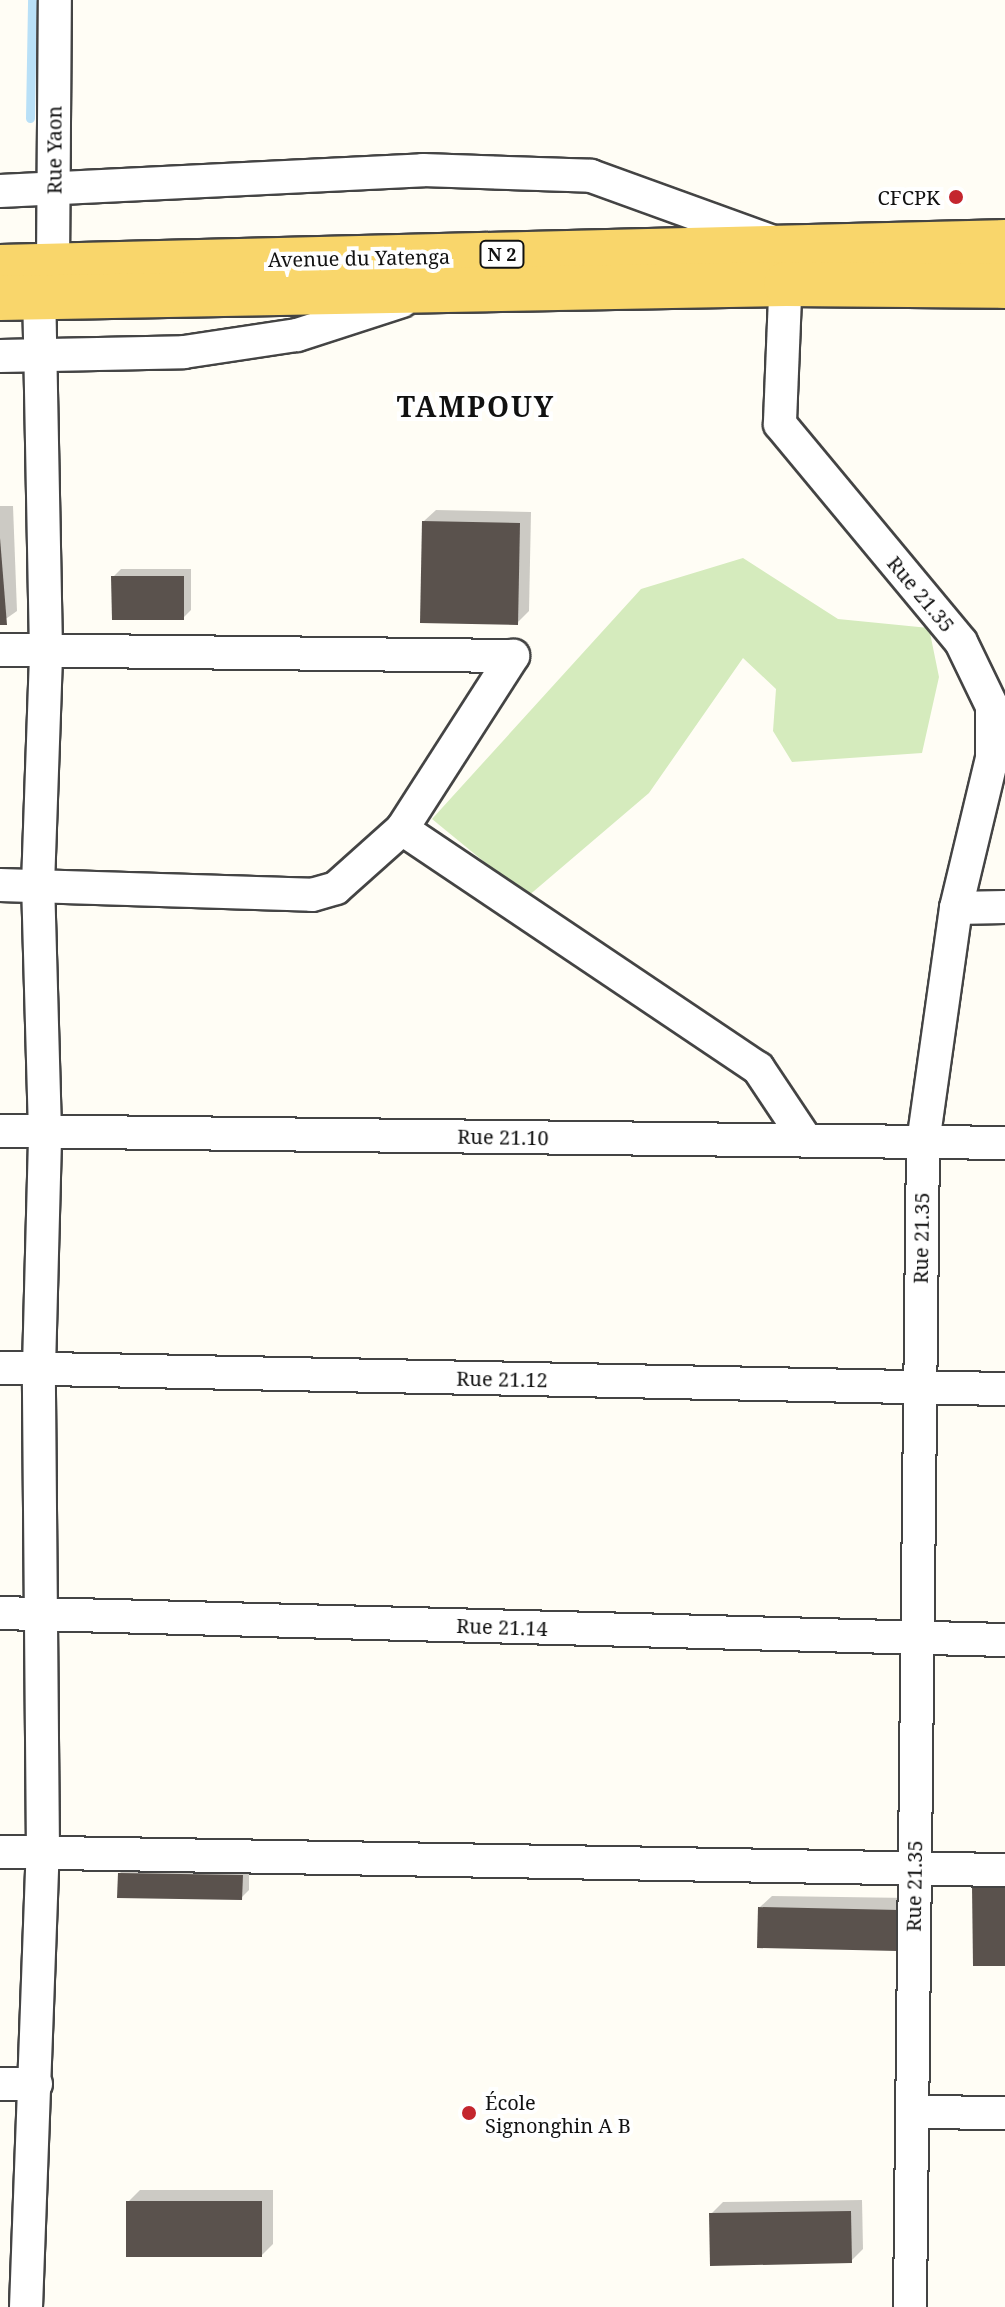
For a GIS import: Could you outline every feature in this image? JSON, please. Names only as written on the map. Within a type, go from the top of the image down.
[{"type":"main road","name":"Avenue du Yatenga","points":[[0,267],[31,287],[438,289],[787,266],[1005,242]]},
{"type":"main road","name":"Avenue du Yatenga","points":[[31,287],[787,266],[1005,286]]},
{"type":"street","name":"Rue Yaon","points":[[26,2307],[43,1852],[38,1613],[39,1368],[45,1132],[38,885],[46,651],[40,355],[31,287],[53,190],[55,0]]},
{"type":"street","points":[[0,191],[423,170],[591,176],[787,266]]},
{"type":"street","name":"Rue 21.35","points":[[787,266],[780,424],[961,642],[992,706],[992,758],[956,908],[923,1142],[910,2307]]},
{"type":"street","points":[[0,356],[184,352],[297,335],[438,289]]},
{"type":"street","points":[[0,650],[513,656],[402,829],[336,888],[312,895],[0,885]]},
{"type":"street","points":[[402,829],[758,1068],[806,1140]]},
{"type":"street","points":[[956,908],[1001,903]]},
{"type":"street","name":"Rue 21.10","points":[[0,1131],[1005,1143]]},
{"type":"street","name":"Rue 21.12","points":[[0,1368],[1005,1389]]},
{"type":"street","name":"Rue 21.14","points":[[0,1613],[1005,1640]]},
{"type":"street","points":[[0,1852],[1005,1870]]},
{"type":"street","points":[[0,2084],[36,2084]]},
{"type":"street","points":[[912,2112],[1005,2113]]},
{"type":"green space","points":[[743,558],[838,619],[929,628],[939,677],[922,753],[792,762],[773,731],[776,689],[743,658],[649,793],[527,897],[432,819],[641,589]]},
{"type":"building","points":[[422,521],[520,523],[518,625],[420,623]]},
{"type":"building","points":[[0,538],[7,625],[0,625]]},
{"type":"building","points":[[111,576],[184,576],[184,620],[112,620]]},
{"type":"building","points":[[118,1873],[243,1875],[242,1900],[117,1898]]},
{"type":"building","points":[[1005,1885],[1005,1966],[973,1966],[972,1886]]},
{"type":"building","points":[[758,1907],[899,1910],[898,1951],[757,1948]]},
{"type":"building","points":[[126,2201],[262,2201],[262,2257],[126,2257]]},
{"type":"building","points":[[851,2211],[852,2263],[710,2266],[709,2213]]},
{"type":"waterway","points":[[30,118],[32,0]]},
{"type":"place","name":"CFCPK","points":[[956,197]]},
{"type":"place","name":"École Signonghin A B","points":[[469,2113]]},
{"type":"district","name":"TAMPOUY","points":[[476,406]]}]
